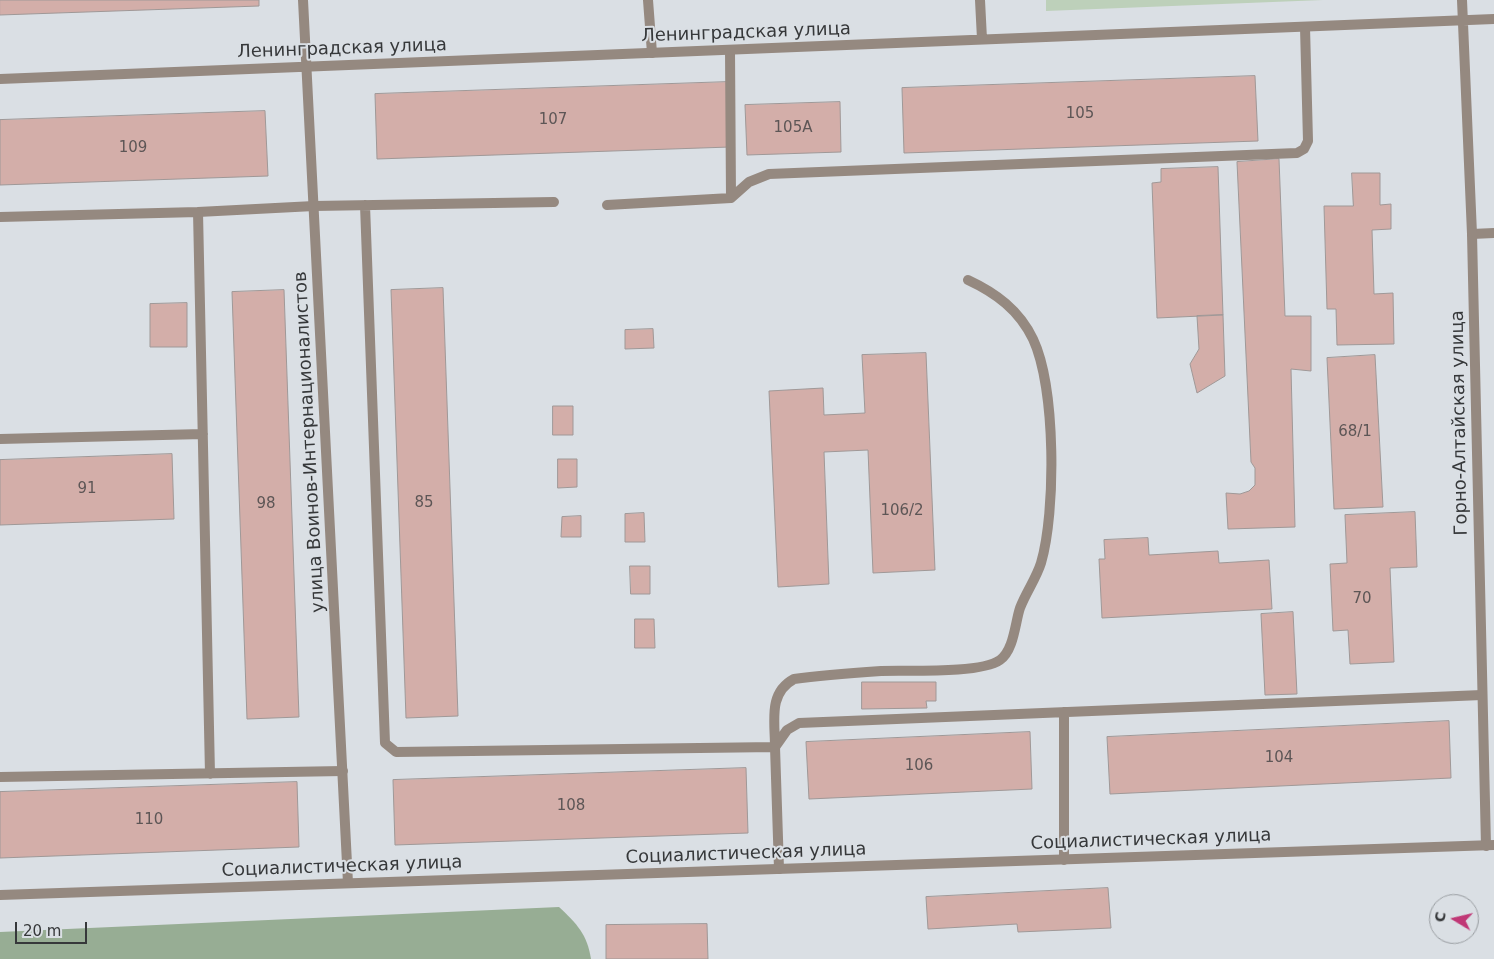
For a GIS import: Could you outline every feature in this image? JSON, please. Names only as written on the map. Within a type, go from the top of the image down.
[{"type":"street","name":"улица Воинов-Интернационалистов","points":[[303,0],[348,883]]},
{"type":"street","points":[[648,0],[652,53]]},
{"type":"street","points":[[980,0],[982,39]]},
{"type":"street","name":"Горно-Алтайская улица","points":[[1462,0],[1472,234],[1482,695],[1490,846]]},
{"type":"street","name":"Ленинградская улица","points":[[0,79],[1494,19]]},
{"type":"street","points":[[608,205],[731,198],[749,182],[769,174],[1297,153],[1304,149],[1308,141],[1305,26]]},
{"type":"street","points":[[730,50],[731,198]]},
{"type":"street","points":[[0,217],[198,212],[314,206],[554,202]]},
{"type":"street","points":[[365,205],[384,738],[388,747],[396,752],[775,747]]},
{"type":"street","points":[[198,212],[210,774]]},
{"type":"street","points":[[1472,234],[1494,233]]},
{"type":"street","points":[[779,869],[775,700],[784,684],[794,679],[881,671],[970,668],[1001,660],[1009,648],[1021,606],[1040,564],[1050,522],[1049,416],[1044,379],[1033,339],[1012,309],[994,292],[968,280]]},
{"type":"street","points":[[0,439],[203,434]]},
{"type":"street","points":[[775,747],[787,730],[799,723],[1482,695]]},
{"type":"street","points":[[1064,712],[1064,860]]},
{"type":"street","points":[[0,777],[343,771]]},
{"type":"street","name":"Социалистическая улица","points":[[0,895],[1490,846]]},
{"type":"green space","points":[[1046,0],[1323,0],[1046,11]]},
{"type":"green space","points":[[559,907],[584,936],[591,959],[0,959],[0,932]]},
{"type":"building","points":[[0,0],[259,0],[259,6],[0,15]]},
{"type":"building","points":[[1255,76],[1258,141],[904,153],[902,88]]},
{"type":"building","points":[[728,82],[730,147],[377,159],[375,94]]},
{"type":"building","points":[[840,102],[841,152],[747,155],[745,105]]},
{"type":"building","points":[[265,111],[268,176],[0,185],[0,120]]},
{"type":"building","points":[[1279,159],[1285,316],[1311,316],[1311,371],[1291,369],[1295,527],[1228,529],[1226,493],[1240,494],[1249,491],[1255,485],[1255,468],[1251,462],[1237,162]]},
{"type":"building","points":[[1218,167],[1223,315],[1157,318],[1152,183],[1161,182],[1161,169]]},
{"type":"building","points":[[1352,173],[1380,173],[1380,205],[1391,204],[1391,229],[1372,230],[1374,294],[1393,293],[1394,344],[1337,345],[1336,309],[1327,309],[1324,206],[1353,206]]},
{"type":"building","points":[[443,288],[458,716],[406,718],[391,290]]},
{"type":"building","points":[[284,290],[299,717],[247,719],[232,292]]},
{"type":"building","points":[[187,303],[187,347],[150,347],[150,304]]},
{"type":"building","points":[[1223,315],[1225,376],[1197,393],[1190,364],[1199,349],[1197,316]]},
{"type":"building","points":[[653,329],[654,348],[625,349],[625,330]]},
{"type":"building","points":[[926,353],[935,570],[873,573],[868,450],[824,452],[829,584],[778,587],[769,391],[823,388],[824,415],[865,413],[862,355]]},
{"type":"building","points":[[1375,355],[1383,507],[1334,509],[1327,358]]},
{"type":"building","points":[[553,406],[573,406],[573,435],[553,435]]},
{"type":"building","points":[[172,454],[174,519],[0,525],[0,460]]},
{"type":"building","points":[[558,459],[577,459],[577,487],[558,488]]},
{"type":"building","points":[[1415,512],[1417,567],[1390,568],[1394,662],[1350,664],[1348,630],[1333,631],[1330,564],[1347,563],[1345,515]]},
{"type":"building","points":[[644,513],[645,542],[625,542],[625,514]]},
{"type":"building","points":[[581,516],[581,537],[561,537],[562,517]]},
{"type":"building","points":[[1148,538],[1149,555],[1218,551],[1219,563],[1269,560],[1272,609],[1102,618],[1099,559],[1105,559],[1104,540]]},
{"type":"building","points":[[630,566],[650,566],[650,594],[631,594]]},
{"type":"building","points":[[1293,612],[1297,694],[1265,695],[1261,614]]},
{"type":"building","points":[[635,619],[654,619],[655,648],[635,648]]},
{"type":"building","points":[[862,682],[936,682],[936,701],[926,701],[927,708],[862,709]]},
{"type":"building","points":[[1449,721],[1451,778],[1110,794],[1107,737]]},
{"type":"building","points":[[1030,732],[1032,789],[809,799],[806,742]]},
{"type":"building","points":[[746,768],[748,833],[395,845],[393,780]]},
{"type":"building","points":[[297,782],[299,847],[0,858],[0,792]]},
{"type":"building","points":[[1108,888],[1111,928],[1018,932],[1017,924],[928,929],[926,897]]},
{"type":"building","points":[[707,924],[708,959],[606,959],[606,925]]}]
